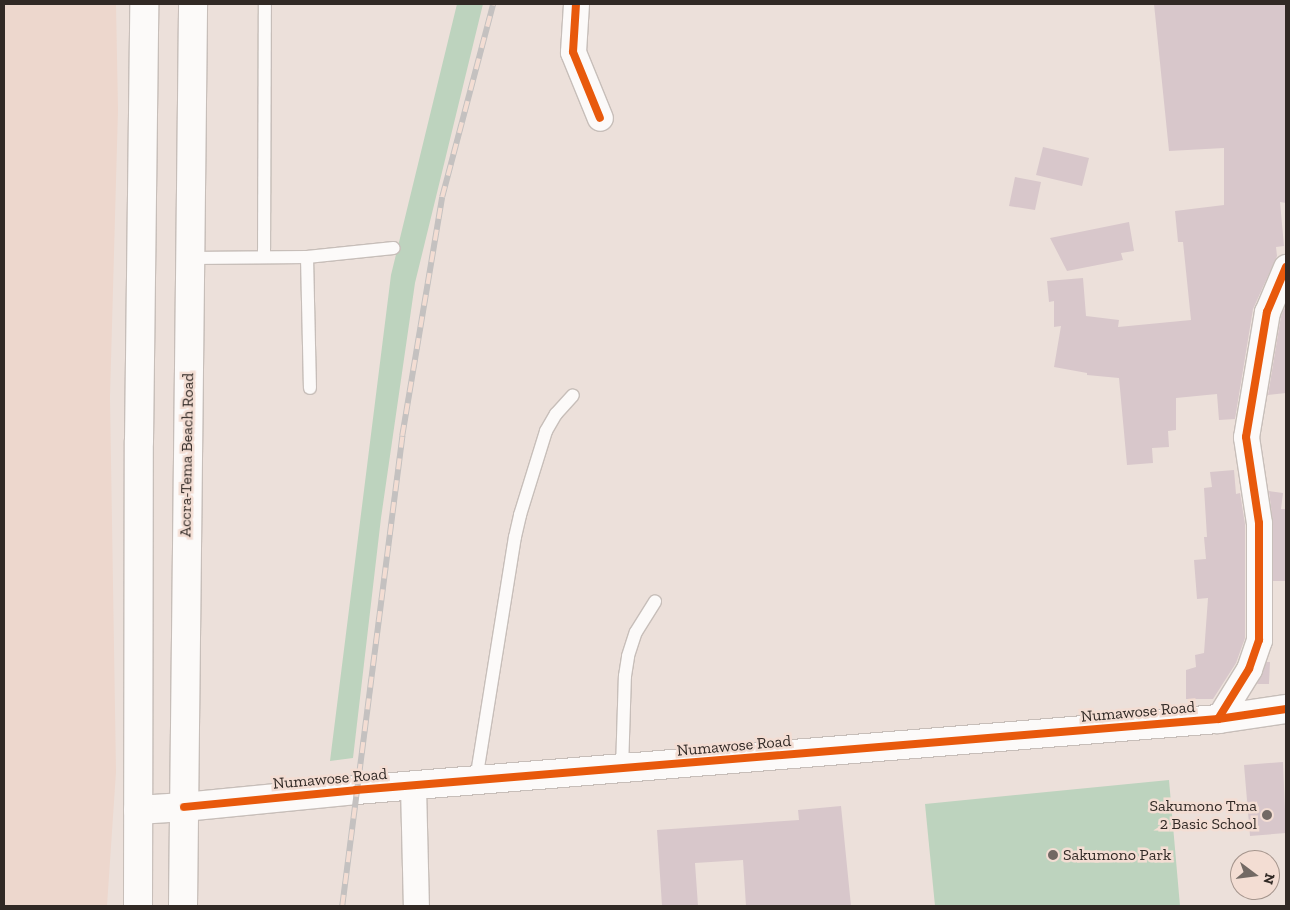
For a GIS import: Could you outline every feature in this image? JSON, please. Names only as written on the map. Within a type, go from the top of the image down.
[{"type":"main road","points":[[138,906],[144,4]]},
{"type":"main road","name":"Accra-Tema Beach Road","points":[[183,906],[193,4]]},
{"type":"main road","name":"Numawose Road","points":[[138,810],[476,780],[1218,719],[1286,709]]},
{"type":"street","points":[[576,4],[573,52],[600,118]]},
{"type":"street","points":[[1218,719],[1249,669],[1259,640],[1258,523],[1246,437],[1267,312],[1286,267]]},
{"type":"street","points":[[413,786],[416,906]]},
{"type":"lane","points":[[264,257],[265,4]]},
{"type":"lane","points":[[191,258],[307,257],[394,248]]},
{"type":"lane","points":[[307,257],[310,388]]},
{"type":"lane","points":[[476,780],[520,515],[546,431],[556,414],[573,395]]},
{"type":"lane","points":[[622,769],[625,676],[628,656],[636,632],[655,602]]},
{"type":"shaded area","points":[[4,4],[116,4],[118,110],[110,397],[116,772],[107,906],[4,906]]},
{"type":"green space","points":[[457,4],[483,4],[415,283],[381,518],[353,758],[330,761],[391,275]]},
{"type":"green space","name":"Sakumono Park","points":[[1169,780],[1180,906],[935,906],[925,804]]},
{"type":"building","points":[[1154,4],[1286,4],[1286,203],[1280,202],[1284,246],[1276,247],[1277,256],[1253,309],[1235,419],[1219,420],[1217,394],[1176,398],[1176,430],[1168,431],[1169,447],[1152,448],[1153,463],[1127,465],[1119,378],[1087,375],[1087,373],[1054,367],[1061,326],[1054,327],[1054,301],[1049,302],[1047,281],[1083,278],[1086,316],[1119,320],[1118,327],[1191,320],[1183,242],[1178,242],[1175,211],[1224,205],[1224,148],[1169,151]]},
{"type":"building","points":[[1043,147],[1089,158],[1082,186],[1036,175]]},
{"type":"building","points":[[1015,177],[1041,182],[1035,210],[1009,206]]},
{"type":"building","points":[[1129,222],[1134,251],[1121,253],[1123,260],[1067,271],[1050,238]]},
{"type":"building","points":[[1286,305],[1286,393],[1268,395],[1281,316]]},
{"type":"building","points":[[1234,470],[1236,494],[1240,493],[1245,524],[1245,638],[1236,663],[1213,699],[1186,699],[1186,670],[1196,667],[1195,655],[1204,653],[1208,598],[1197,599],[1194,560],[1206,559],[1204,537],[1207,537],[1204,488],[1212,487],[1210,472]]},
{"type":"building","points":[[1269,491],[1283,493],[1281,509],[1286,509],[1286,581],[1273,581],[1273,523]]},
{"type":"building","points":[[1266,662],[1270,662],[1269,684],[1257,684]]},
{"type":"building","name":"Sakumono Tma 2 Basic School","points":[[1283,762],[1286,833],[1250,836],[1244,765]]},
{"type":"building","points":[[841,806],[851,906],[746,906],[743,860],[695,863],[698,906],[662,906],[657,830],[799,820],[798,810]]},
{"type":"railway","points":[[342,906],[402,436],[442,197],[493,4]]},
{"type":"cycle path","points":[[576,4],[573,52],[600,118]]},
{"type":"cycle path","points":[[1218,719],[1249,669],[1259,640],[1259,523],[1246,437],[1267,312],[1286,267]]},
{"type":"cycle path","points":[[184,807],[356,790],[1218,719],[1286,709]]},
{"type":"place","name":"Sakumono Tma 2 Basic School","points":[[1267,815]]},
{"type":"place","name":"Sakumono Park","points":[[1053,855]]}]
